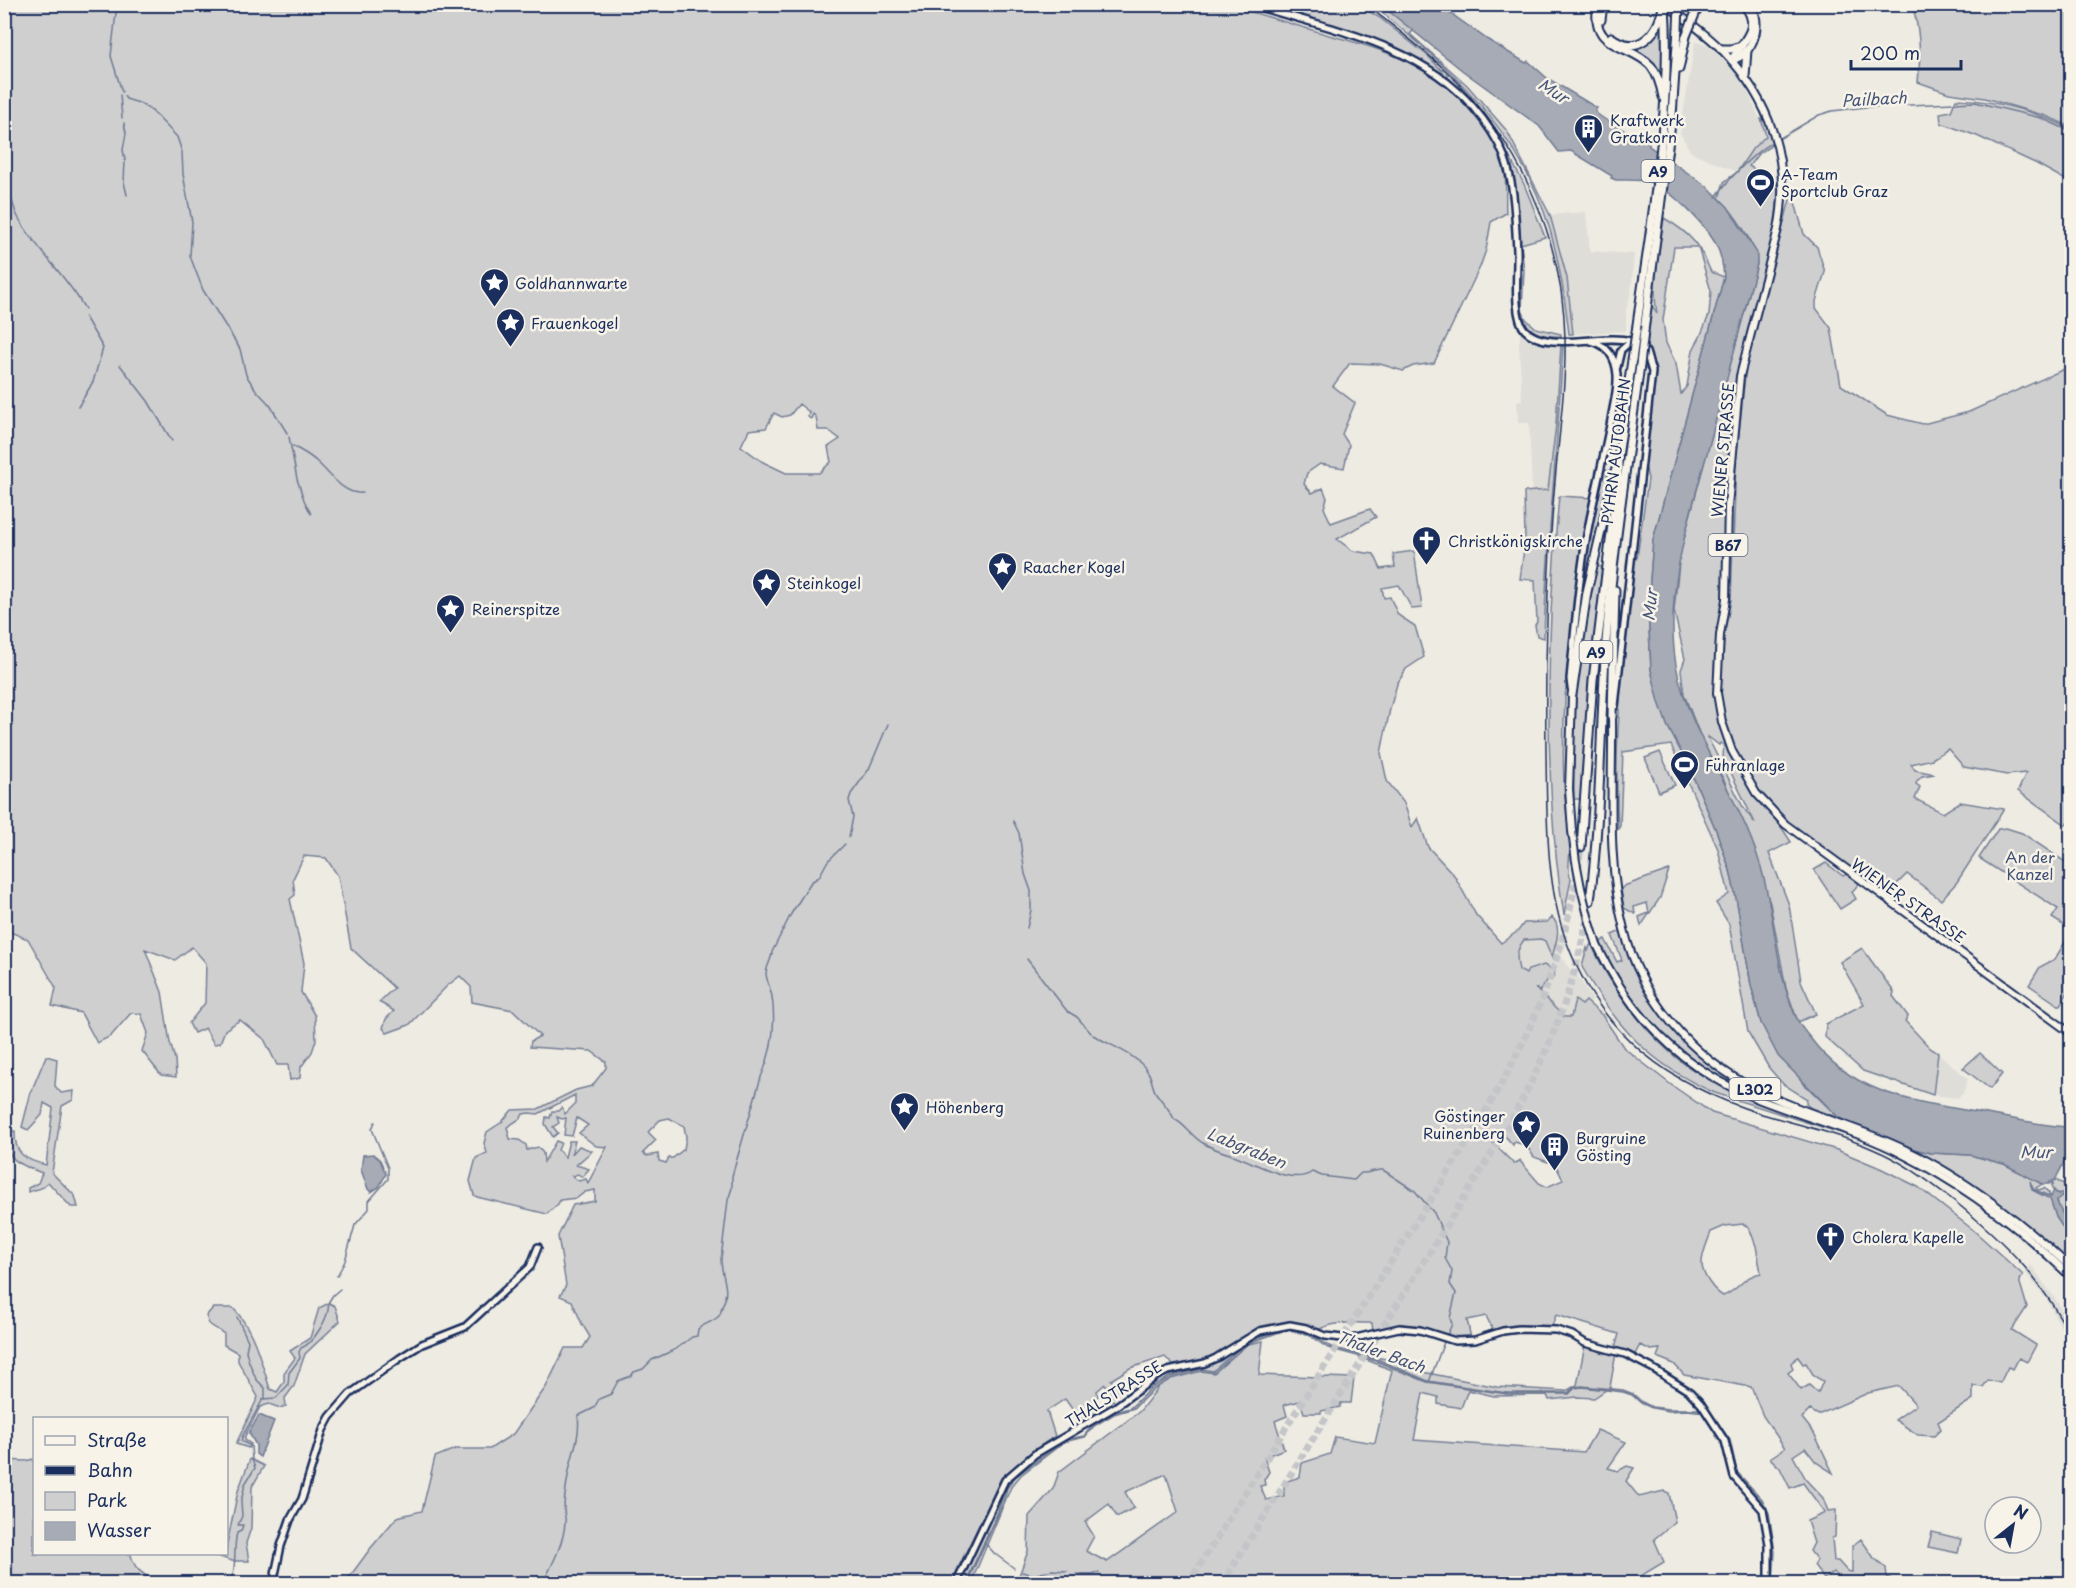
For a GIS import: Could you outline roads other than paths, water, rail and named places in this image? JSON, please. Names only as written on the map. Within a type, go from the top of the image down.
[{"type":"highway","points":[[1598,4],[1596,20],[1603,35],[1616,47],[1642,58],[1651,66],[1658,78],[1664,108]]},
{"type":"highway","points":[[1603,4],[1601,20],[1605,30],[1612,39],[1624,44],[1632,45],[1648,39],[1664,18]]},
{"type":"highway","name":"PYHRN AUTOBAHN","points":[[1581,847],[1593,680],[1618,476],[1618,458],[1664,108],[1664,4]]},
{"type":"highway","name":"PYHRN AUTOBAHN","points":[[1590,901],[1595,851],[1606,638],[1672,116],[1680,4]]},
{"type":"highway","points":[[1676,81],[1686,36],[1702,4]]},
{"type":"highway","points":[[1743,4],[1751,19],[1751,30],[1744,48],[1745,77]]},
{"type":"highway","points":[[1732,60],[1754,37],[1755,14],[1750,4]]},
{"type":"highway","points":[[1721,49],[1744,48]]},
{"type":"highway","points":[[1572,695],[1587,592],[1618,458]]},
{"type":"highway","points":[[1612,717],[1618,535]]},
{"type":"main road","points":[[1250,4],[1372,42],[1411,59],[1450,84],[1480,115],[1497,140],[1508,169],[1516,234],[1517,311],[1520,321],[1529,333],[1544,340],[1631,341],[1623,347],[1619,354],[1617,375]]},
{"type":"main road","name":"B67","points":[[1664,4],[1721,49],[1745,77]]},
{"type":"main road","name":"WIENER STRASSE","points":[[1745,77],[1764,108],[1776,141],[1784,183],[1782,209],[1746,349],[1737,403],[1728,506],[1726,599],[1717,662],[1717,693],[1729,745],[1756,793],[1785,824],[2072,1034]]},
{"type":"main road","points":[[1587,340],[1599,344],[1610,352],[1617,375]]},
{"type":"main road","name":"L302","points":[[1646,352],[1652,372],[1620,652],[1617,697],[1612,717],[1616,888],[1632,957],[1649,992],[1662,1012],[1686,1040],[1742,1083],[1769,1096],[1867,1132],[1908,1151],[1980,1196],[2054,1252],[2072,1269]]},
{"type":"main road","name":"L302","points":[[1617,375],[1589,525],[1570,678],[1572,695],[1569,789],[1574,856],[1584,907],[1608,970],[1646,1023],[1683,1058],[1743,1093],[1865,1137],[1903,1154],[1973,1197],[2050,1257],[2072,1278]]},
{"type":"main road","points":[[273,1584],[281,1546],[290,1520],[302,1499],[323,1430],[330,1417],[350,1394],[400,1358],[422,1344],[465,1327],[530,1267],[538,1247]]},
{"type":"main road","name":"THALSTRASSE","points":[[956,1584],[1005,1480],[1015,1470],[1057,1440],[1079,1430],[1115,1407],[1157,1376],[1168,1371],[1204,1363],[1260,1331],[1280,1325],[1298,1326],[1324,1336],[1351,1340],[1399,1328],[1409,1328],[1455,1341],[1475,1340],[1503,1331],[1519,1329],[1556,1330],[1572,1335],[1585,1343],[1613,1349],[1634,1358],[1690,1392],[1704,1408],[1725,1441],[1734,1477],[1763,1510],[1770,1544],[1769,1584]]},
{"type":"water","name":"Mur","points":[[1381,5],[1439,5],[1488,40],[1526,63],[1528,61],[1547,78],[1597,108],[1595,111],[1602,118],[1640,139],[1643,138],[1649,142],[1649,146],[1708,187],[1728,207],[1757,253],[1757,264],[1680,556],[1673,610],[1673,638],[1682,691],[1702,740],[1750,836],[1759,861],[1765,881],[1784,983],[1798,1021],[1804,1030],[1828,1058],[1846,1073],[1887,1093],[1933,1104],[2067,1127],[2069,1147],[2062,1168],[2052,1181],[2053,1184],[2049,1182],[2049,1184],[2042,1184],[2004,1164],[1970,1155],[1931,1153],[1910,1148],[1839,1118],[1778,1056],[1761,1023],[1751,985],[1730,870],[1716,830],[1688,765],[1667,725],[1651,670],[1648,607],[1653,540],[1724,277],[1718,249],[1694,216],[1666,191],[1645,181],[1616,180],[1571,151],[1559,152],[1539,126],[1463,71]]},
{"type":"water","points":[[373,1154],[380,1160],[386,1174],[379,1187],[371,1192],[361,1170],[363,1155]]},
{"type":"water","points":[[2030,1181],[2033,1189],[2051,1197],[2054,1190],[2058,1195],[2063,1193],[2071,1212],[2065,1215],[2064,1212],[2067,1210],[2062,1196],[2057,1201],[2070,1229],[2071,1240],[2056,1217],[2050,1199],[2032,1190]]},
{"type":"water","points":[[1285,1328],[1307,1332],[1331,1347],[1377,1359],[1428,1381],[1507,1393],[1568,1393],[1574,1387],[1582,1386],[1623,1390],[1652,1407],[1698,1409],[1706,1412],[1652,1408],[1623,1392],[1582,1387],[1575,1388],[1569,1394],[1507,1394],[1427,1382],[1376,1361],[1328,1348],[1307,1334],[1285,1330],[1249,1343],[1214,1373],[1201,1371],[1171,1379],[1154,1389],[1134,1408],[1114,1414],[1094,1426],[1085,1437],[1063,1442],[1015,1477],[1007,1488],[1003,1504],[965,1584],[997,1514],[1005,1488],[1014,1476],[1037,1457],[1062,1440],[1084,1436],[1093,1424],[1114,1412],[1130,1408],[1152,1387],[1170,1377],[1201,1369],[1213,1371],[1247,1342]]},
{"type":"water","points":[[1706,1412],[1711,1414],[1730,1440],[1737,1472],[1762,1499],[1769,1513],[1775,1552],[1773,1583],[1770,1583],[1773,1552],[1765,1509],[1736,1476],[1728,1440],[1711,1415]]},
{"type":"water","points":[[259,1415],[274,1421],[260,1457],[256,1454],[256,1445],[249,1433]]},
{"type":"waterway","points":[[117,4],[111,56],[122,92]]},
{"type":"waterway","points":[[120,95],[122,118]]},
{"type":"waterway","points":[[124,96],[152,111],[177,137],[182,152],[183,174],[192,222],[190,256],[203,290],[240,349],[246,375],[270,405],[287,433]]},
{"type":"waterway","name":"Pailbach","points":[[1777,140],[1819,115],[1832,111],[1866,107],[1975,102],[2041,118],[2072,132]]},
{"type":"waterway","points":[[124,123],[126,133],[123,150],[124,182],[127,195]]},
{"type":"waterway","name":"Pailbach","points":[[1716,197],[1742,166],[1773,142]]},
{"type":"waterway","points":[[4,182],[16,213],[26,229],[70,285],[85,309]]},
{"type":"waterway","points":[[78,407],[93,382],[103,348],[85,317]]},
{"type":"waterway","points":[[120,365],[148,401],[172,441]]},
{"type":"waterway","points":[[289,437],[297,479],[311,514]]},
{"type":"waterway","points":[[293,446],[308,455],[343,487],[349,491],[363,493]]},
{"type":"waterway","points":[[849,837],[853,817],[849,800],[851,794],[869,769],[888,724]]},
{"type":"waterway","name":"Labgraben","points":[[1013,821],[1019,833],[1025,874],[1031,891],[1031,910],[1027,928]]},
{"type":"waterway","points":[[542,1584],[564,1530],[565,1497],[577,1439],[578,1416],[594,1408],[599,1399],[611,1394],[618,1381],[631,1376],[652,1360],[697,1336],[698,1329],[720,1314],[726,1294],[721,1259],[732,1176],[772,1038],[774,1017],[767,969],[772,952],[791,914],[811,882],[819,877],[827,862],[845,844]]},
{"type":"waterway","name":"Labgraben","points":[[1027,959],[1067,1011],[1077,1017],[1091,1033]]},
{"type":"waterway","name":"Labgraben","points":[[1093,1035],[1137,1060],[1149,1074],[1156,1093],[1174,1119],[1210,1147],[1283,1175],[1294,1177],[1312,1172],[1322,1176],[1354,1180],[1361,1173],[1383,1170],[1415,1191],[1434,1213],[1447,1242],[1445,1258],[1452,1271],[1450,1284],[1456,1293],[1450,1318],[1452,1324],[1447,1335]]},
{"type":"waterway","points":[[337,1276],[345,1261],[355,1225],[369,1209],[369,1201],[388,1179],[388,1168],[372,1129],[375,1122]]},
{"type":"waterway","points":[[235,1584],[236,1580],[232,1577],[236,1538],[243,1525],[238,1525],[242,1516],[241,1502],[245,1484],[255,1468],[251,1446],[241,1441],[243,1435],[263,1399],[276,1398],[288,1385],[289,1373],[300,1358],[301,1348],[311,1341],[320,1328],[327,1315],[328,1303],[340,1289]]},
{"type":"waterway","points":[[237,1317],[248,1341],[246,1351],[249,1362],[256,1379],[265,1388],[265,1398]]},
{"type":"waterway","name":"Labgraben","points":[[1429,1382],[1444,1342]]},
{"type":"waterway","points":[[984,1542],[995,1554],[1014,1568]]},
{"type":"waterway","points":[[1022,1572],[1034,1575],[1052,1570],[1067,1571]]},
{"type":"waterway","points":[[1076,1574],[1099,1573]]},
{"type":"tunnel","points":[[1188,1584],[1497,1092],[1534,1018],[1555,964],[1569,914],[1581,847]]},
{"type":"tunnel","points":[[1222,1584],[1510,1123],[1554,1032],[1575,969],[1590,901]]},
{"type":"railway","points":[[1365,4],[1444,69],[1494,126],[1531,192],[1556,263],[1562,300],[1565,356],[1548,582],[1547,824],[1551,873],[1560,920],[1567,943],[1582,976],[1599,1005],[1620,1031],[1643,1053],[1669,1072],[1729,1102],[1833,1134],[1875,1150],[1906,1166],[1953,1200],[2021,1262],[2048,1298],[2072,1340]]},
{"type":"place","name":"Kraftwerk Gratkorn","points":[[1589,154]]},
{"type":"place","name":"A-Team Sportclub Graz","points":[[1760,208]]},
{"type":"place","name":"Goldhannwarte","points":[[494,308]]},
{"type":"place","name":"Frauenkogel","points":[[510,348]]},
{"type":"place","name":"Christkönigskirche","points":[[1427,566]]},
{"type":"place","name":"Raacher Kogel","points":[[1002,592]]},
{"type":"place","name":"Steinkogel","points":[[766,608]]},
{"type":"place","name":"Reinerspitze","points":[[451,634]]},
{"type":"place","name":"Führanlage","points":[[1684,790]]},
{"type":"place","name":"Höhenberg","points":[[905,1132]]},
{"type":"place","name":"Göstinger Ruinenberg","points":[[1526,1150]]},
{"type":"place","name":"Burgruine Gösting","points":[[1555,1172]]},
{"type":"place","name":"Cholera Kapelle","points":[[1831,1262]]},
{"type":"park label","name":"An der Kanzel","points":[[2030,864]]},
{"type":"water label","name":"Thaler Bach","points":[[1381,1351]]}]
